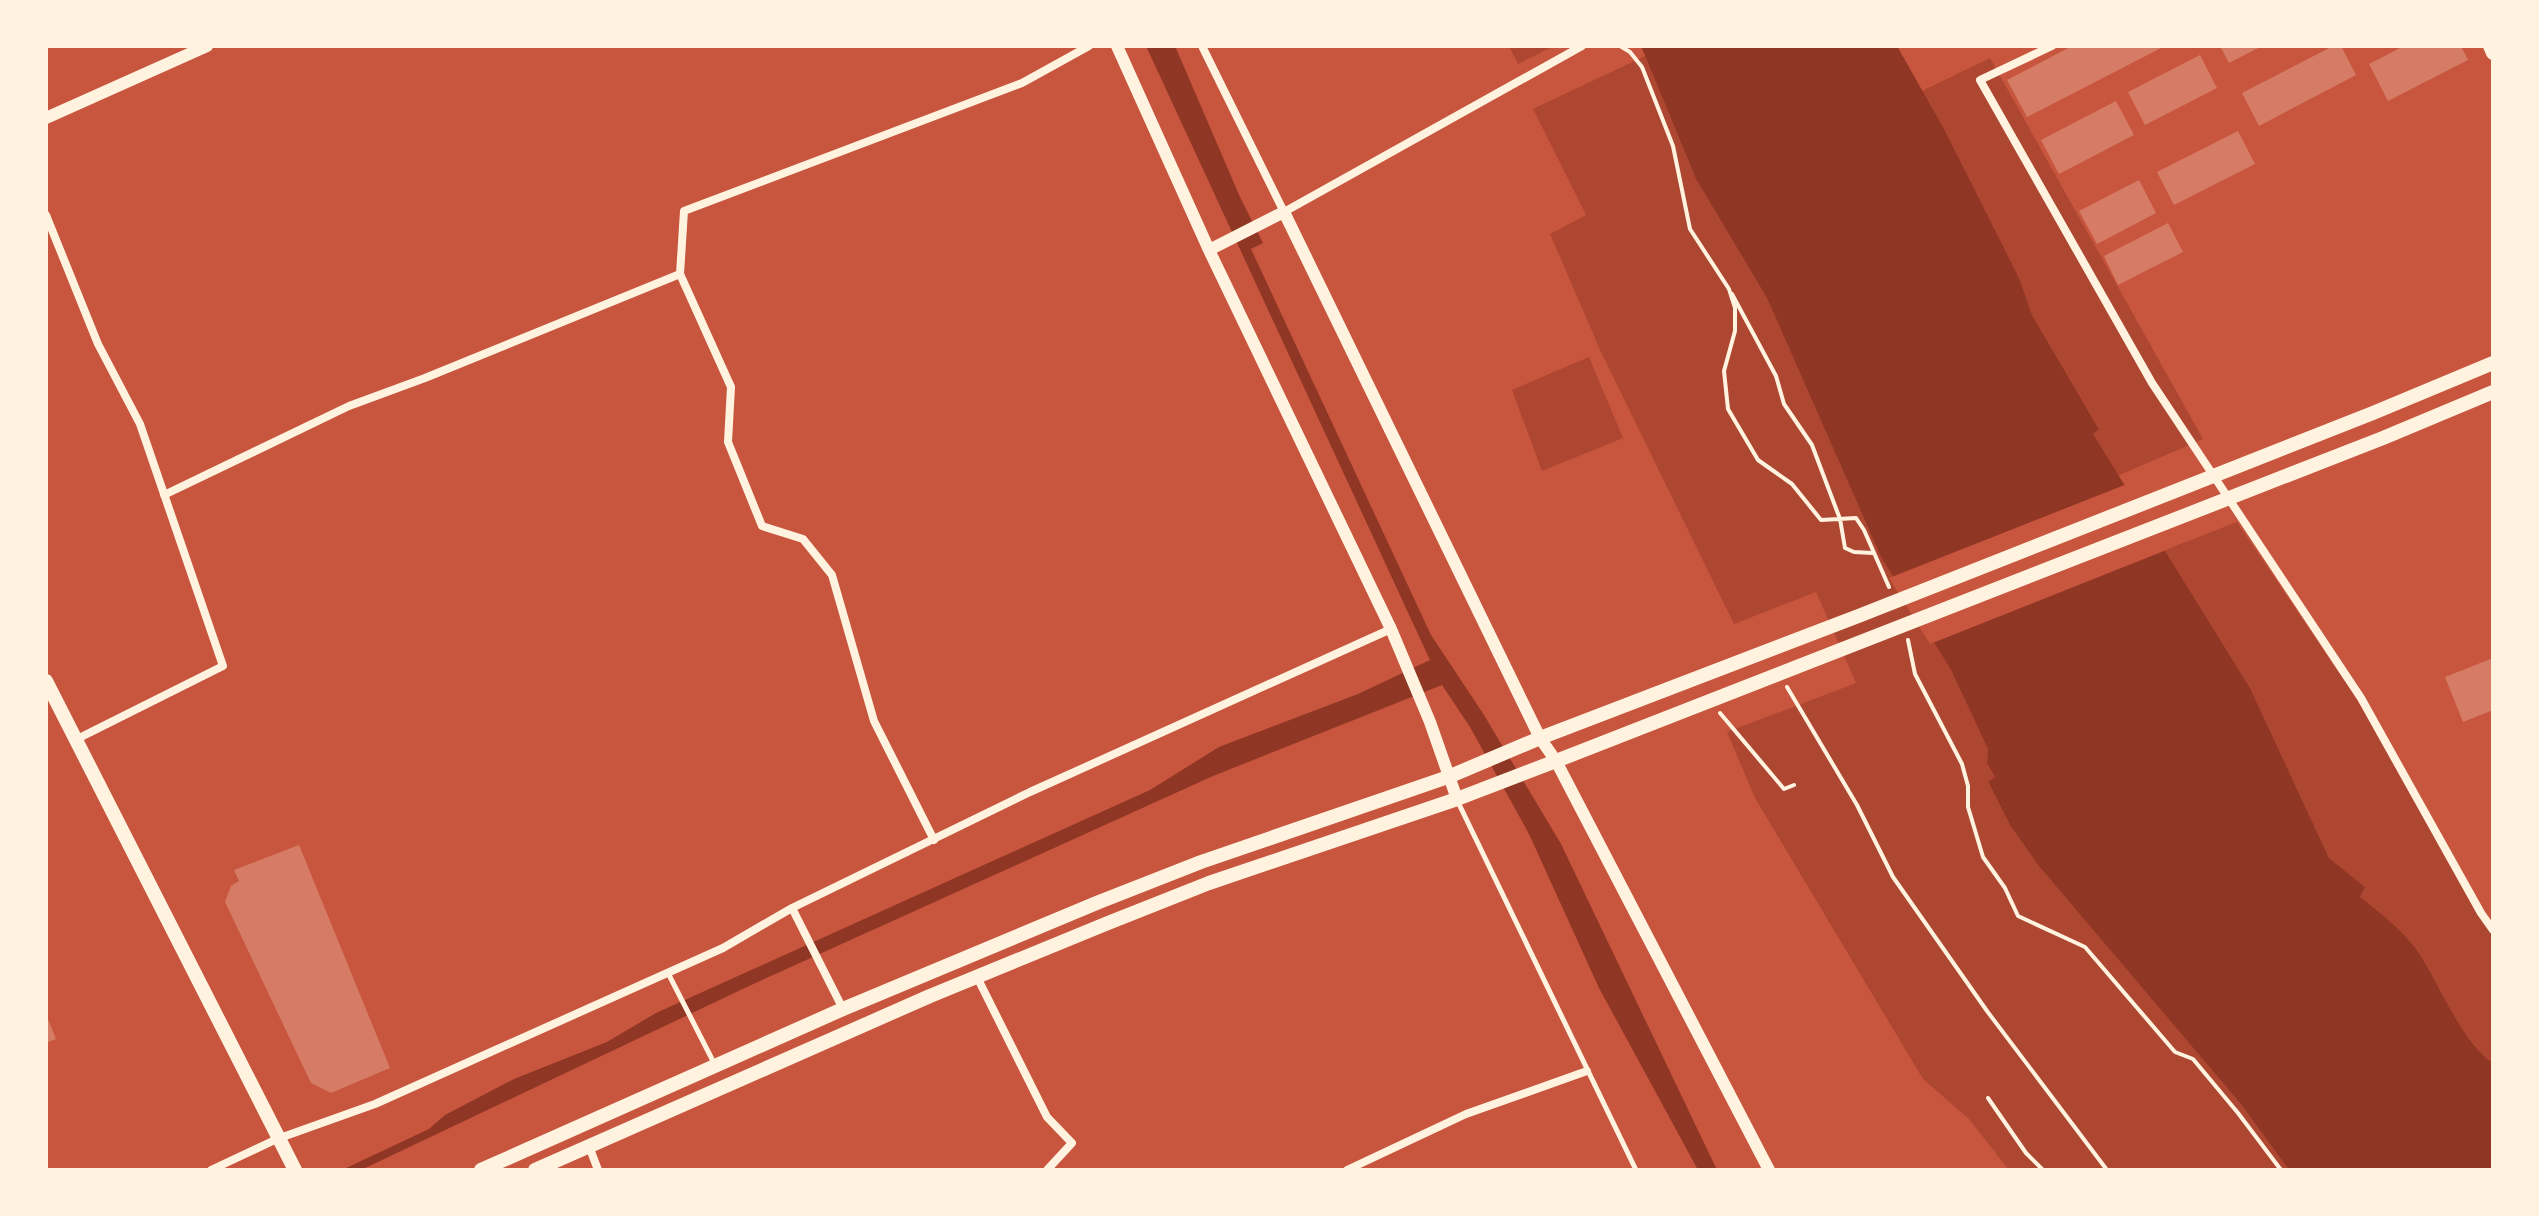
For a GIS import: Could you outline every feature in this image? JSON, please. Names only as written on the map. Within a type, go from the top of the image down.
[{"type":"main road","points":[[2490,46],[2493,53]]},
{"type":"main road","points":[[481,1170],[843,1009],[1201,862],[1448,777],[1517,747],[1861,615],[2493,363]]},
{"type":"main road","points":[[535,1170],[977,977],[1209,883],[1457,799],[1780,675],[2493,392]]},
{"type":"main road","points":[[46,681],[295,1170]]},
{"type":"street","points":[[46,118],[207,46]]},
{"type":"street","points":[[934,840],[874,721],[832,575],[803,539],[762,526],[728,442],[731,387],[680,274],[684,211],[1022,83],[1089,46]]},
{"type":"street","points":[[1117,46],[1391,629],[1430,722],[1457,799]]},
{"type":"street","points":[[1202,46],[1540,738],[1556,761],[1769,1170]]},
{"type":"street","points":[[1214,247],[1284,212],[1582,46]]},
{"type":"street","points":[[2052,46],[1980,80],[2152,383],[2361,698],[2493,930]]},
{"type":"street","points":[[46,215],[98,344],[140,424],[223,666],[75,740]]},
{"type":"street","points":[[164,495],[349,406],[680,274]]},
{"type":"street","points":[[211,1170],[277,1139],[375,1104],[723,948],[792,908],[1030,792],[1391,629]]},
{"type":"street","points":[[792,908],[843,1009]]},
{"type":"street","points":[[977,977],[1047,1117],[1072,1143],[1047,1170]]},
{"type":"street","points":[[1347,1170],[1466,1114],[1587,1071]]},
{"type":"street","points":[[589,1146],[598,1170]]},
{"type":"lane","points":[[1457,799],[1636,1170]]},
{"type":"lane","points":[[668,973],[716,1067]]},
{"type":"path","points":[[1729,289],[1771,365],[1784,404],[1812,445],[1840,519],[1845,548],[1873,553]]},
{"type":"path","points":[[1780,675],[1850,793],[1893,877],[1987,1011],[2107,1170]]},
{"type":"path","points":[[1711,701],[1784,789],[1794,785]]},
{"type":"path","points":[[1988,1098],[2026,1153],[2043,1170]]},
{"type":"shaded area","points":[[1146,46],[1175,46],[1263,243],[1251,249],[1431,635],[1484,715],[1561,844],[1717,1170],[1698,1170],[1599,988],[1529,834],[1470,727],[1442,685],[1213,776],[749,986],[361,1170],[342,1170],[429,1129],[445,1115],[514,1079],[607,1042],[656,1013],[1150,790],[1219,747],[1358,694],[1430,660]]},
{"type":"shaded area","points":[[1509,46],[1554,46],[1518,64]]},
{"type":"shaded area","points":[[1641,46],[1897,46],[1944,129],[2019,278],[2032,315],[2099,429],[2093,434],[2250,688],[2329,858],[2365,887],[2360,897],[2397,928],[2416,949],[2471,1042],[2493,1063],[2493,1170],[2289,1170],[2240,1103],[2038,865],[2010,825],[1988,782],[1995,777],[1987,763],[1988,749],[1951,670],[1881,557],[1767,298],[1696,179]]},
{"type":"shaded area","points":[[1645,56],[1696,179],[1767,298],[1881,557],[1951,670],[1988,749],[1987,763],[1995,777],[1988,783],[2010,825],[2038,865],[2240,1103],[2289,1170],[2009,1170],[1969,1119],[1923,1079],[1755,798],[1727,732],[1856,683],[1816,592],[1734,624],[1601,352],[1550,234],[1586,215],[1533,109]]},
{"type":"shaded area","points":[[1990,58],[2203,439],[2117,476],[2093,434],[2099,428],[2032,315],[2019,278],[1922,91]]},
{"type":"shaded area","points":[[1589,357],[1623,438],[1542,471],[1512,390]]},
{"type":"shaded area","points":[[2237,522],[2364,710],[2493,933],[2493,1063],[2471,1042],[2409,941],[2360,897],[2365,887],[2329,858],[2250,688],[2165,550]]},
{"type":"pier","points":[[2127,484],[2169,549],[1930,644],[1889,578]]},
{"type":"building","points":[[2072,46],[2165,46],[2027,117],[2007,80]]},
{"type":"building","points":[[2220,46],[2262,46],[2229,63]]},
{"type":"building","points":[[2333,46],[2341,46],[2356,75],[2259,126],[2242,93]]},
{"type":"building","points":[[2404,46],[2461,46],[2468,60],[2388,101],[2369,64]]},
{"type":"building","points":[[2200,55],[2217,88],[2145,125],[2128,92]]},
{"type":"building","points":[[2116,101],[2134,135],[2059,174],[2041,140]]},
{"type":"building","points":[[2238,131],[2255,164],[2174,205],[2157,172]]},
{"type":"building","points":[[2139,180],[2156,213],[2097,244],[2079,211]]},
{"type":"building","points":[[2168,223],[2183,252],[2118,285],[2104,256]]},
{"type":"building","points":[[2493,658],[2493,710],[2463,722],[2445,677]]},
{"type":"building","points":[[299,845],[390,1068],[331,1093],[311,1083],[225,902],[231,886],[239,881],[234,870]]},
{"type":"building","points":[[46,1014],[56,1039],[46,1043]]}]
